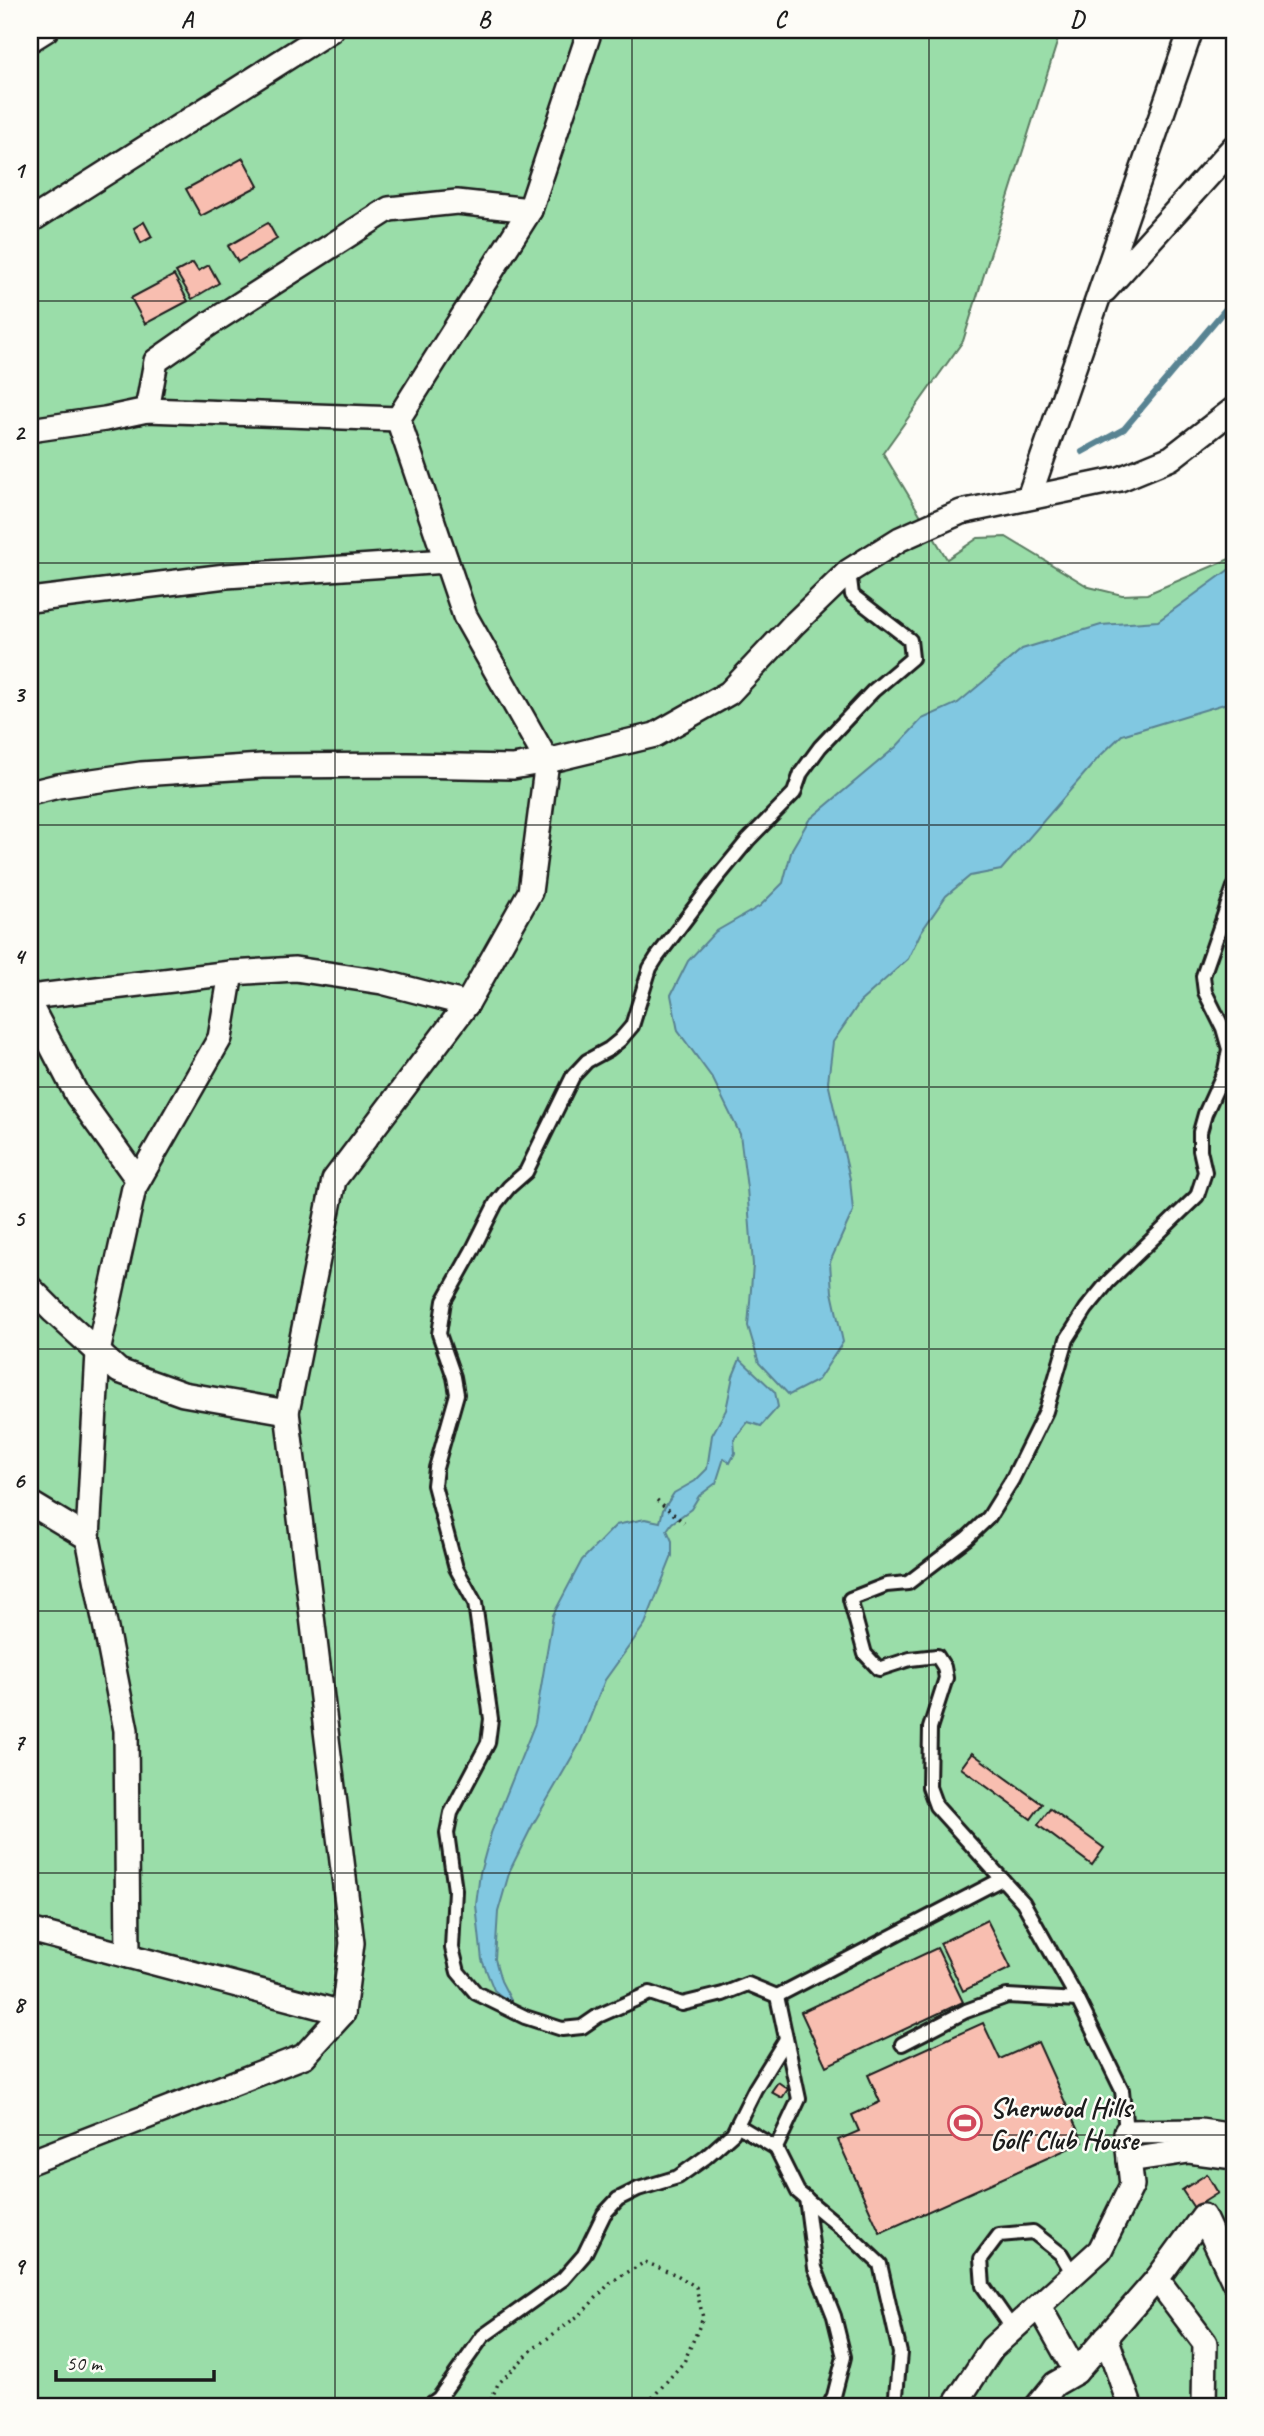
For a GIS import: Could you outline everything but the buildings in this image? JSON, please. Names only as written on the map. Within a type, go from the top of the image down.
[{"type":"street","points":[[30,40],[46,30]]},
{"type":"street","points":[[30,221],[331,30]]},
{"type":"street","points":[[398,419],[530,210],[590,30]]},
{"type":"street","points":[[1029,497],[1191,30]]},
{"type":"street","points":[[1098,298],[1234,147]]},
{"type":"street","points":[[147,410],[156,361],[389,209],[457,202],[530,210]]},
{"type":"street","points":[[30,793],[58,786],[141,774],[262,766],[513,767],[655,735],[729,693],[849,571],[900,539],[961,512],[1120,479],[1171,458],[1234,409]]},
{"type":"street","points":[[30,430],[147,410],[398,419]]},
{"type":"street","points":[[30,2162],[304,2056],[343,2013],[352,1943],[287,1412],[334,1180],[467,1004],[530,892],[547,761],[465,616],[398,419]]},
{"type":"street","points":[[30,600],[226,576],[446,561]]},
{"type":"street","points":[[30,998],[231,973],[295,968],[382,982],[467,1004]]},
{"type":"street","points":[[128,1956],[126,1730],[88,1538],[98,1352],[134,1188],[220,1038],[231,973]]},
{"type":"street","points":[[30,1006],[77,1095],[138,1180]]},
{"type":"street","points":[[30,1287],[119,1371],[183,1394],[287,1412]]},
{"type":"street","points":[[30,1503],[88,1538]]},
{"type":"street","points":[[30,1930],[343,2013]]},
{"type":"street","points":[[954,2406],[992,2348],[1100,2250],[1132,2185],[1126,2132],[1200,2131],[1234,2136]]},
{"type":"street","points":[[1129,2160],[1189,2151],[1234,2157]]},
{"type":"street","points":[[1037,2406],[1055,2384],[1076,2372],[1157,2279],[1203,2216],[1234,2282]]},
{"type":"street","points":[[1157,2279],[1205,2343],[1204,2406]]},
{"type":"street","points":[[1039,2306],[1076,2372]]},
{"type":"street","points":[[1106,2337],[1130,2406]]},
{"type":"lane","points":[[849,571],[852,596],[910,640],[912,658],[873,691],[820,747],[800,773],[794,793],[716,879],[657,957],[650,968],[632,1026],[615,1045],[587,1061],[573,1076],[526,1172],[496,1203],[444,1301],[439,1334],[457,1394],[436,1468],[434,1485],[456,1567],[475,1603],[491,1719],[488,1742],[451,1813],[447,1833],[455,1889],[452,1948],[458,1972],[476,1993],[525,2017],[562,2029],[582,2027],[598,2016],[650,1993],[682,2004],[723,1994],[748,1984],[777,1996],[1002,1879]]},
{"type":"lane","points":[[1126,2132],[1122,2090],[1078,2000],[1023,1902],[936,1806],[929,1787],[930,1728],[946,1678],[944,1667],[937,1656],[911,1659],[879,1669],[865,1654],[850,1599],[886,1585],[908,1583],[967,1538],[989,1517],[1013,1480],[1046,1411],[1067,1339],[1086,1309],[1108,1282],[1197,1196],[1205,1172],[1200,1150],[1200,1132],[1226,1070],[1229,1049],[1223,1028],[1205,992],[1203,976],[1234,887]]},
{"type":"lane","points":[[776,2148],[799,2099],[777,1996]]},
{"type":"lane","points":[[902,2044],[967,2011],[1007,1996],[1078,2000]]},
{"type":"lane","points":[[428,2406],[439,2398],[483,2336],[563,2279],[584,2255],[604,2214],[618,2199],[638,2189],[678,2177],[733,2133],[755,2089],[786,2039]]},
{"type":"lane","points":[[737,2126],[776,2148],[798,2192],[880,2264],[900,2353],[895,2406]]},
{"type":"lane","points":[[806,2198],[816,2268],[834,2316],[844,2357],[829,2406]]},
{"type":"lane","points":[[1013,2329],[983,2286],[981,2259],[999,2235],[1032,2232],[1060,2254],[1073,2274]]},
{"type":"path","points":[[657,1500],[684,1522]]},
{"type":"path","points":[[488,2406],[498,2384],[533,2350],[582,2313],[611,2282],[645,2262],[677,2275],[696,2287],[702,2318],[684,2362],[645,2406]]},
{"type":"green space","points":[[30,30],[1061,30],[963,341],[883,453],[947,559],[978,538],[1006,537],[1089,587],[1122,595],[1147,594],[1234,557],[1234,2406],[30,2406]]},
{"type":"water","points":[[1234,566],[1234,701],[1122,735],[1099,757],[1001,870],[970,876],[946,896],[921,932],[908,959],[860,1002],[833,1042],[828,1082],[850,1179],[853,1211],[830,1262],[832,1292],[843,1342],[818,1380],[789,1395],[759,1363],[748,1326],[753,1265],[740,1134],[713,1079],[678,1031],[671,995],[688,961],[715,932],[760,906],[783,883],[792,849],[809,820],[896,747],[922,719],[958,703],[1022,649],[1101,625],[1158,621]]},
{"type":"water","points":[[740,1359],[775,1392],[778,1407],[761,1426],[748,1422],[734,1439],[735,1453],[730,1463],[724,1458],[716,1483],[699,1496],[691,1509],[667,1530],[672,1541],[672,1556],[645,1624],[605,1680],[580,1743],[510,1870],[498,1912],[495,1959],[501,1981],[515,2008],[494,1990],[482,1960],[476,1905],[480,1873],[491,1833],[535,1723],[553,1615],[582,1560],[616,1525],[645,1519],[660,1522],[663,1510],[674,1493],[695,1481],[707,1469],[712,1435],[726,1410],[733,1376]]},
{"type":"waterway","points":[[1082,452],[1124,429],[1234,299]]},
{"type":"place","name":"Sherwood Hills Golf Club House","points":[[965,2123]]}]
